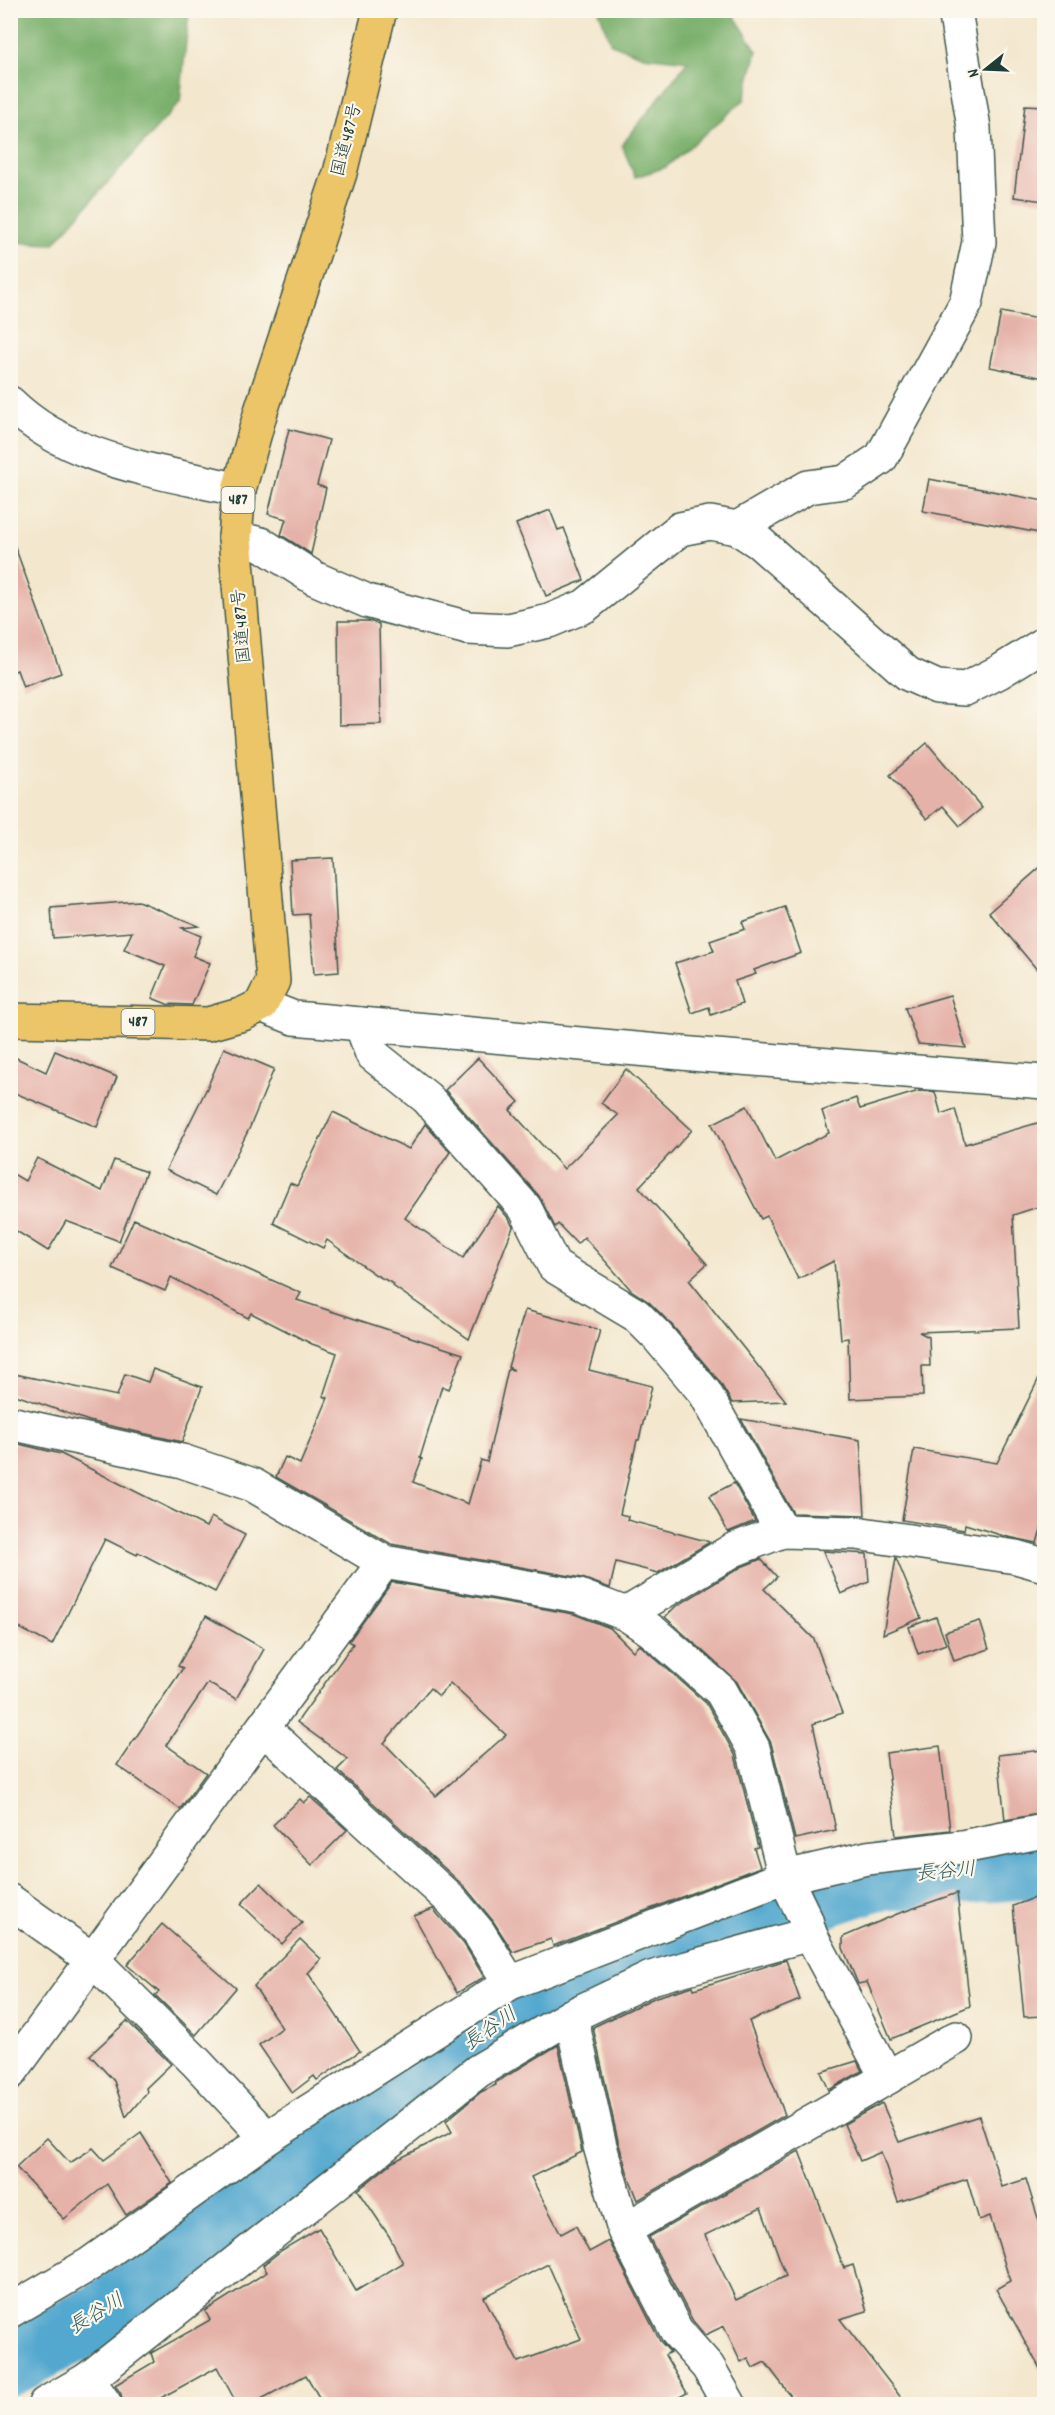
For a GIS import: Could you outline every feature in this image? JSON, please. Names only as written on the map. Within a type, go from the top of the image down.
[{"type":"highway","name":"国道487号","points":[[261,1005],[273,981],[235,538],[239,490],[261,411],[340,174],[380,10]]},
{"type":"highway","name":"487","points":[[10,1020],[208,1024],[243,1014],[261,1005]]},
{"type":"street","points":[[737,528],[808,487],[845,482],[881,458],[966,303],[979,242],[974,128],[956,10]]},
{"type":"street","points":[[10,403],[66,442],[96,456],[239,490]]},
{"type":"street","points":[[235,538],[261,544],[314,578],[367,601],[468,628],[508,630],[549,621],[585,606],[680,529],[710,523],[737,528],[760,543],[908,674],[937,687],[965,689],[999,672],[1044,644]]},
{"type":"street","points":[[261,1005],[294,1018],[703,1055],[1044,1082]]},
{"type":"street","points":[[361,1024],[372,1054],[427,1098],[525,1208],[554,1266],[636,1315],[657,1336],[705,1393],[782,1531]]},
{"type":"street","points":[[10,1423],[182,1461],[253,1485],[384,1562],[579,1596],[626,1614],[652,1631],[721,1691],[753,1748],[789,1883],[808,1927],[887,2078]]},
{"type":"street","points":[[626,1614],[733,1550],[782,1531],[856,1533],[1016,1557],[1044,1565]]},
{"type":"street","points":[[10,2073],[384,1562]]},
{"type":"street","points":[[263,1728],[452,1901],[479,1933],[510,1983]]},
{"type":"street","points":[[10,2311],[90,2264],[267,2138],[510,1983],[789,1883],[867,1858],[962,1847],[1044,1831]]},
{"type":"street","points":[[10,1901],[93,1960],[196,2062],[267,2138]]},
{"type":"street","points":[[45,2404],[96,2392],[478,2071],[571,2016],[651,1978],[808,1927]]},
{"type":"street","points":[[571,2016],[600,2146],[624,2230],[677,2332],[708,2367],[729,2404]]},
{"type":"street","points":[[624,2230],[956,2038]]},
{"type":"green space","points":[[11,10],[189,11],[180,102],[53,244],[11,242]]},
{"type":"green space","points":[[599,11],[731,11],[757,51],[744,100],[666,167],[635,177],[622,145],[688,61],[644,56],[611,44]]},
{"type":"building","points":[[1025,105],[1044,106],[1044,201],[1014,197]]},
{"type":"building","points":[[1001,312],[1044,320],[1044,378],[990,367]]},
{"type":"building","points":[[289,429],[329,440],[317,485],[326,488],[311,554],[281,535],[286,519],[268,514]]},
{"type":"building","points":[[929,479],[1044,501],[1044,534],[923,511]]},
{"type":"building","points":[[550,510],[558,530],[564,528],[584,580],[546,596],[516,524]]},
{"type":"building","points":[[14,544],[61,673],[23,687],[17,670],[10,673],[10,545]]},
{"type":"building","points":[[338,621],[368,621],[379,624],[381,724],[339,725]]},
{"type":"building","points":[[927,743],[982,808],[960,826],[943,806],[927,819],[890,775]]},
{"type":"building","points":[[333,858],[339,972],[314,974],[309,914],[293,915],[290,860]]},
{"type":"building","points":[[1044,864],[1044,978],[989,912]]},
{"type":"building","points":[[138,901],[199,926],[182,928],[201,936],[193,956],[210,963],[192,1005],[167,1004],[152,998],[165,966],[124,949],[132,932],[53,938],[51,908]]},
{"type":"building","points":[[785,907],[801,953],[754,970],[756,974],[735,981],[742,1004],[711,1015],[709,1007],[692,1013],[675,963],[714,951],[710,941],[745,929],[742,922]]},
{"type":"building","points":[[950,995],[966,1048],[918,1044],[905,1008]]},
{"type":"building","points":[[224,1048],[274,1069],[250,1127],[216,1195],[166,1170],[207,1088]]},
{"type":"building","points":[[55,1051],[117,1077],[97,1127],[10,1091],[10,1055],[46,1072]]},
{"type":"building","points":[[478,1058],[519,1102],[510,1110],[564,1169],[618,1115],[601,1103],[626,1069],[692,1130],[639,1187],[707,1264],[689,1280],[786,1401],[732,1403],[719,1381],[671,1324],[649,1302],[631,1290],[584,1237],[577,1244],[558,1224],[555,1227],[539,1196],[445,1090]]},
{"type":"building","points":[[919,1091],[935,1092],[941,1114],[955,1109],[965,1144],[1044,1121],[1044,1205],[1013,1215],[1019,1328],[919,1332],[929,1337],[930,1366],[922,1366],[923,1396],[850,1399],[848,1338],[841,1339],[834,1261],[798,1279],[767,1216],[761,1219],[712,1124],[747,1106],[775,1161],[829,1133],[822,1111],[856,1098],[860,1109]]},
{"type":"building","points":[[333,1112],[409,1149],[425,1124],[450,1152],[405,1218],[463,1258],[498,1206],[509,1219],[513,1227],[469,1339],[393,1286],[394,1284],[376,1275],[327,1240],[323,1248],[273,1223],[290,1183],[297,1186]]},
{"type":"building","points":[[37,1158],[102,1191],[114,1160],[146,1172],[119,1241],[66,1221],[48,1251],[10,1227],[10,1172],[25,1181]]},
{"type":"building","points":[[134,1219],[301,1293],[297,1300],[463,1354],[449,1389],[442,1386],[420,1458],[422,1459],[413,1482],[468,1504],[481,1460],[487,1462],[508,1369],[514,1370],[508,1367],[525,1310],[600,1330],[589,1370],[652,1386],[620,1514],[628,1516],[627,1520],[710,1542],[658,1573],[616,1562],[610,1588],[582,1578],[391,1544],[276,1477],[285,1457],[300,1464],[328,1398],[323,1396],[337,1353],[312,1344],[251,1313],[248,1318],[171,1277],[165,1291],[112,1268]]},
{"type":"building","points":[[1044,1368],[1044,1519],[1037,1543],[965,1524],[964,1530],[902,1520],[914,1449],[997,1463]]},
{"type":"building","points":[[153,1369],[202,1387],[182,1442],[89,1421],[10,1393],[10,1373],[117,1396],[125,1374],[148,1382]]},
{"type":"building","points":[[741,1419],[860,1440],[865,1515],[793,1513]]},
{"type":"building","points":[[10,1442],[61,1454],[206,1527],[211,1517],[245,1535],[215,1592],[138,1552],[137,1555],[105,1539],[52,1645],[10,1623]]},
{"type":"building","points":[[734,1483],[755,1521],[728,1532],[709,1496]]},
{"type":"building","points":[[823,1551],[867,1554],[869,1582],[841,1594]]},
{"type":"building","points":[[896,1558],[921,1618],[883,1634]]},
{"type":"building","points":[[761,1559],[777,1577],[764,1589],[814,1639],[842,1713],[813,1724],[836,1830],[795,1839],[771,1743],[737,1682],[665,1617],[675,1607],[741,1567]]},
{"type":"building","points":[[392,1582],[574,1614],[610,1628],[633,1651],[639,1645],[641,1646],[706,1703],[735,1755],[758,1847],[754,1848],[760,1867],[553,1946],[551,1939],[513,1952],[493,1921],[465,1887],[337,1770],[348,1759],[297,1722],[353,1644],[349,1641]],"holes":[[[450,1683],[506,1735],[436,1796],[384,1743],[430,1688],[439,1696]]]},
{"type":"building","points":[[206,1616],[264,1649],[236,1699],[208,1683],[166,1745],[206,1773],[180,1809],[117,1765],[183,1668],[178,1666]]},
{"type":"building","points":[[936,1617],[946,1644],[918,1654],[909,1627]]},
{"type":"building","points":[[980,1621],[989,1649],[954,1661],[945,1632]]},
{"type":"building","points":[[940,1746],[950,1830],[896,1836],[886,1753]]},
{"type":"building","points":[[1043,1750],[1044,1813],[1005,1820],[998,1755]]},
{"type":"building","points":[[310,1797],[347,1830],[312,1865],[273,1825],[300,1799],[304,1803]]},
{"type":"building","points":[[261,1883],[302,1923],[282,1944],[241,1904]]},
{"type":"building","points":[[957,1893],[970,2006],[891,2039],[867,1982],[858,1984],[843,1948],[843,1937],[897,1914]]},
{"type":"building","points":[[1044,1894],[1044,2016],[1024,2017],[1013,1906]]},
{"type":"building","points":[[433,1909],[464,1944],[484,1977],[457,1993],[414,1916]]},
{"type":"building","points":[[162,1924],[236,1988],[196,2035],[155,1995],[159,1992],[127,1965]]},
{"type":"building","points":[[300,1939],[321,1959],[308,1973],[360,2051],[317,2080],[314,2076],[292,2093],[259,2045],[282,2028],[254,1986]]},
{"type":"building","points":[[786,1960],[800,2000],[749,2021],[785,2115],[638,2200],[618,2141],[593,2027],[656,1997],[693,1986],[694,1989]]},
{"type":"building","points":[[127,2021],[171,2064],[146,2088],[147,2092],[126,2117],[114,2081],[90,2055]]},
{"type":"building","points":[[558,2045],[582,2152],[531,2177],[561,2234],[576,2226],[589,2252],[609,2241],[660,2341],[670,2352],[665,2355],[687,2393],[667,2404],[323,2404],[306,2375],[252,2404],[237,2404],[217,2367],[150,2404],[123,2404],[121,2394],[115,2385],[154,2362],[151,2353],[210,2320],[205,2311],[267,2272],[263,2265],[282,2250],[319,2228],[356,2291],[403,2263],[389,2236],[358,2190],[393,2162],[452,2132],[446,2121],[481,2092],[496,2085],[495,2083]],"holes":[[[548,2264],[581,2339],[518,2362],[484,2297]]]},
{"type":"building","points":[[857,2061],[862,2071],[829,2090],[821,2072]]},
{"type":"building","points":[[882,2103],[899,2142],[979,2116],[1002,2187],[1026,2179],[1044,2238],[1044,2376],[996,2289],[1010,2281],[990,2216],[979,2220],[967,2179],[898,2202],[881,2152],[860,2161],[844,2124]]},
{"type":"building","points":[[141,2133],[172,2183],[126,2215],[107,2184],[64,2219],[16,2167],[47,2138],[70,2163],[93,2148],[104,2160]]},
{"type":"building","points":[[799,2151],[844,2268],[853,2265],[867,2311],[840,2319],[906,2404],[797,2404],[765,2362],[753,2368],[748,2358],[741,2362],[724,2326],[705,2335],[693,2321],[649,2237]],"holes":[[[761,2208],[786,2276],[736,2300],[705,2235]]]},
{"type":"waterway","name":"長谷川","points":[[10,2363],[108,2312],[512,2013],[618,1964],[871,1879],[1044,1865]]}]
